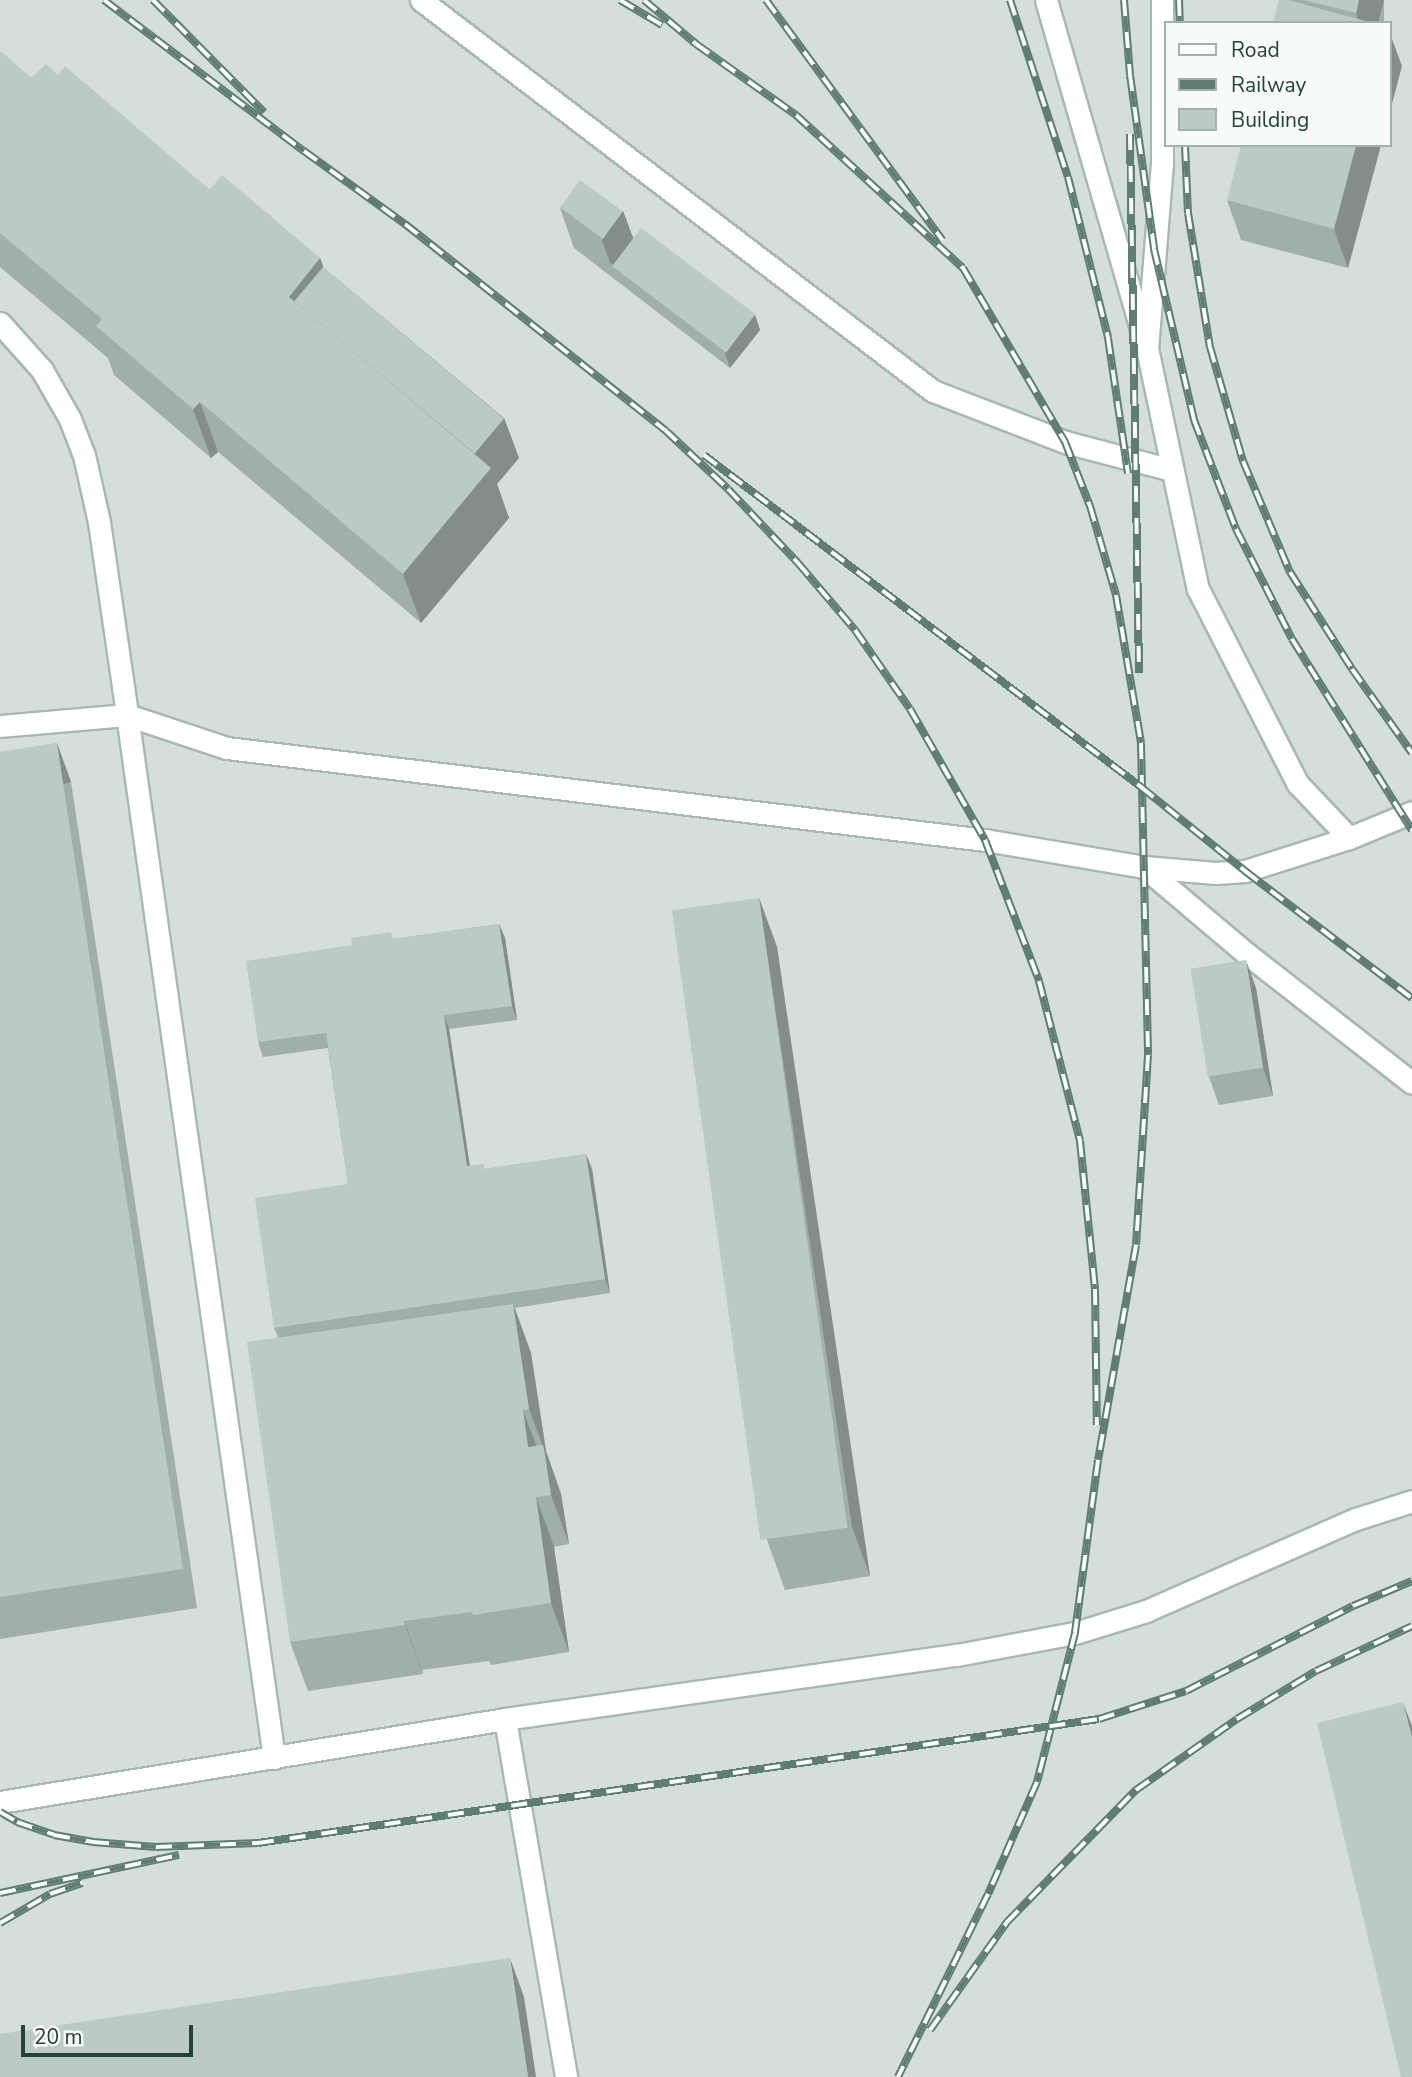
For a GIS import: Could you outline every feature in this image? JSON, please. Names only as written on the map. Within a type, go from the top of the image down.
[{"type":"street","points":[[421,0],[933,391],[1065,442],[1172,470]]},
{"type":"street","points":[[1046,0],[1147,348],[1198,589],[1298,784],[1349,838]]},
{"type":"street","points":[[1147,348],[1162,163],[1162,0]]},
{"type":"street","points":[[0,323],[42,370],[70,419],[85,455],[99,522],[274,1758]]},
{"type":"street","points":[[0,726],[127,715],[226,748],[985,840],[1144,867],[1216,873],[1245,871],[1349,838],[1412,812]]},
{"type":"street","points":[[1144,867],[1247,954],[1412,1083]]},
{"type":"street","points":[[0,1802],[505,1719],[943,1657],[1075,1633],[1146,1611],[1356,1519],[1412,1501]]},
{"type":"street","points":[[505,1719],[566,2077]]},
{"type":"shaded area","points":[[0,0],[1412,0],[1412,2077],[0,2077]]},
{"type":"building","points":[[1279,0],[1288,0],[1366,21],[1274,21]]},
{"type":"building","points":[[1304,0],[1359,0],[1356,13]]},
{"type":"building","points":[[0,51],[189,214],[222,175],[320,258],[289,297],[491,468],[403,574],[200,402],[193,409],[96,326],[102,319],[0,233]]},
{"type":"building","points":[[46,64],[58,75],[65,66],[210,190],[189,214],[31,78]]},
{"type":"building","points":[[1240,147],[1355,147],[1334,229],[1227,200]]},
{"type":"building","points":[[580,180],[623,211],[603,239],[560,208]]},
{"type":"building","points":[[641,228],[755,314],[726,352],[612,266]]},
{"type":"building","points":[[323,267],[504,419],[475,453],[294,301]]},
{"type":"building","points":[[57,743],[183,1569],[0,1597],[0,752]]},
{"type":"building","points":[[759,898],[848,1528],[760,1540],[672,910]]},
{"type":"building","points":[[499,924],[512,1006],[444,1015],[467,1166],[484,1164],[484,1169],[586,1154],[605,1279],[274,1328],[255,1198],[348,1184],[326,1033],[258,1042],[246,961],[352,945],[351,938],[391,932],[393,939]]},
{"type":"building","points":[[1246,960],[1263,1068],[1208,1076],[1191,969]]},
{"type":"building","points":[[513,1304],[529,1409],[523,1410],[528,1447],[543,1445],[551,1495],[536,1497],[551,1603],[473,1615],[472,1612],[404,1621],[405,1625],[290,1642],[247,1342]]},
{"type":"building","points":[[1403,1702],[1412,1738],[1412,2077],[1401,2077],[1317,1723]]},
{"type":"building","points":[[510,1958],[528,2077],[0,2077],[0,2034]]},
{"type":"railway","points":[[104,0],[405,224],[665,430],[728,489],[798,563],[855,630],[910,709],[985,840],[1039,981],[1080,1141],[1095,1289],[1097,1425]]},
{"type":"railway","points":[[153,0],[264,112]]},
{"type":"railway","points":[[620,0],[662,25]]},
{"type":"railway","points":[[644,0],[696,44],[796,115],[963,268],[1065,442],[1090,506],[1116,595],[1141,743],[1148,1055],[1136,1245],[1098,1460],[1075,1633],[1037,1782],[988,1894],[898,2077]]},
{"type":"railway","points":[[766,0],[942,240]]},
{"type":"railway","points":[[1010,0],[1068,177],[1108,338],[1128,474]]},
{"type":"railway","points":[[1124,0],[1130,75],[1154,249],[1194,420],[1236,529],[1292,639],[1412,830]]},
{"type":"railway","points":[[1179,0],[1180,21]]},
{"type":"railway","points":[[1130,134],[1139,673]]},
{"type":"railway","points":[[1185,147],[1188,213],[1210,347],[1243,461],[1290,572],[1352,669],[1412,753]]},
{"type":"railway","points":[[704,455],[1141,787],[1245,871],[1412,998]]},
{"type":"railway","points":[[0,1812],[17,1822],[54,1835],[93,1842],[156,1847],[258,1843],[1099,1719],[1186,1691],[1353,1606],[1412,1581]]},
{"type":"railway","points":[[930,2030],[1007,1922],[1136,1790],[1237,1719],[1316,1671],[1412,1626]]},
{"type":"railway","points":[[0,1893],[179,1855]]},
{"type":"railway","points":[[0,1923],[50,1894],[82,1883]]}]
